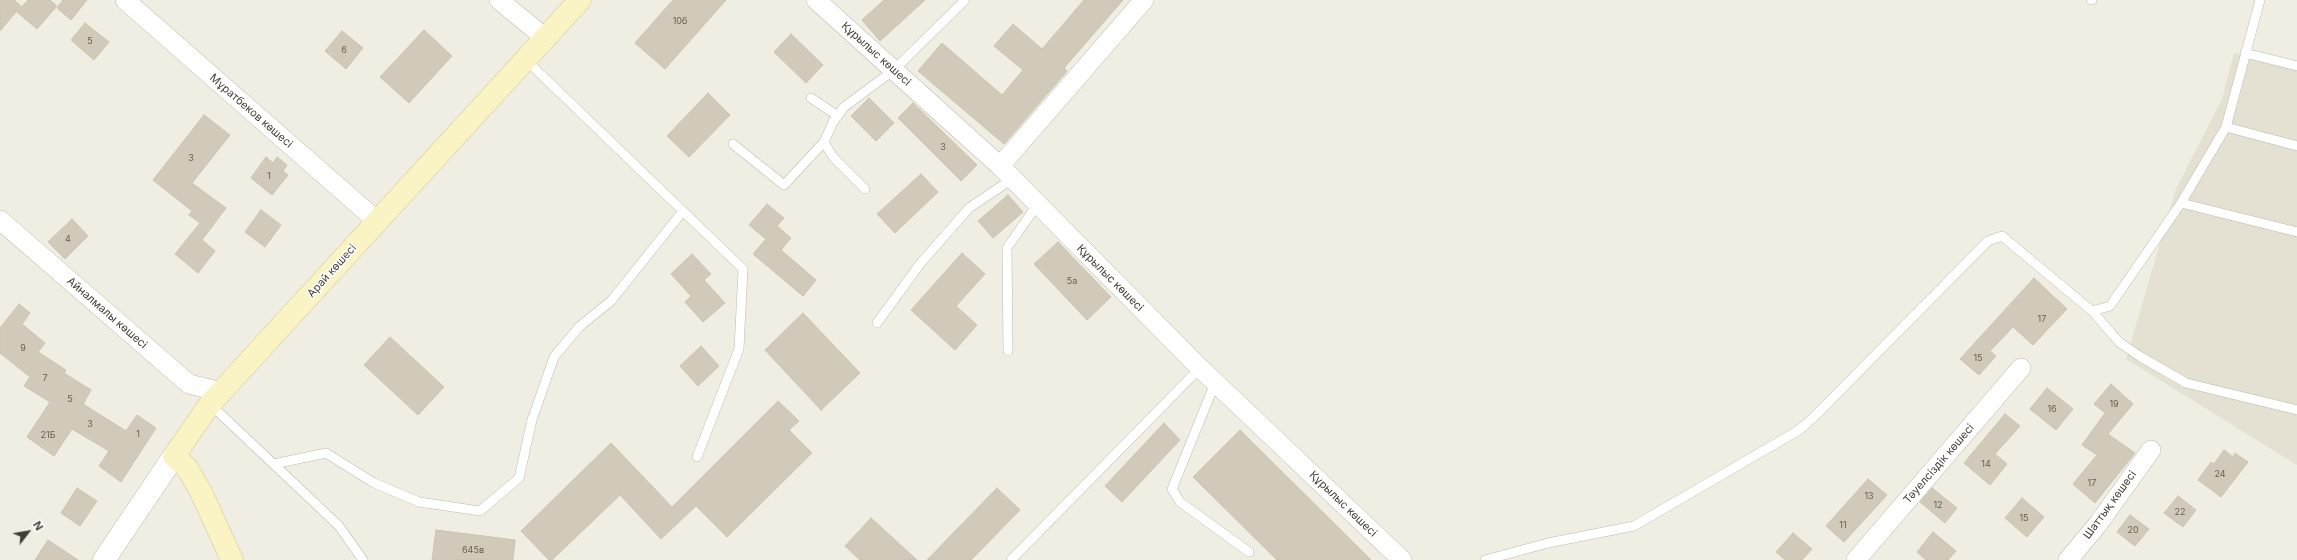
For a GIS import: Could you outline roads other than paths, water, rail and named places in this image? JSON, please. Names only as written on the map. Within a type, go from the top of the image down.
[{"type":"main road","name":"Арай көшесі","points":[[174,456],[216,398],[580,0]]},
{"type":"main road","points":[[174,456],[187,468],[195,482],[232,560]]},
{"type":"street","name":"Мұратбеков көшесі","points":[[125,0],[377,222]]},
{"type":"street","points":[[499,0],[545,38]]},
{"type":"street","name":"Құрылыс көшесі","points":[[816,0],[1006,172],[1215,383],[1402,560]]},
{"type":"street","points":[[1006,172],[1144,0]]},
{"type":"street","name":"Айналмалы көшесі","points":[[0,220],[189,384],[216,398]]},
{"type":"street","name":"Тәуелсіздік көшесі","points":[[1856,560],[2021,368]]},
{"type":"street","name":"Шаттық көшесі","points":[[2068,560],[2098,524],[2151,450]]},
{"type":"street","name":"Арай көшесі","points":[[104,560],[174,456]]},
{"type":"lane","points":[[733,144],[784,185],[824,142],[844,107],[894,70],[965,0]]},
{"type":"lane","points":[[2092,311],[2110,306],[2181,203],[2226,127],[2260,0]]},
{"type":"lane","points":[[2245,53],[2297,66]]},
{"type":"lane","points":[[525,60],[743,269],[739,349],[697,457]]},
{"type":"lane","points":[[811,98],[838,116]]},
{"type":"lane","points":[[2226,127],[2297,146]]},
{"type":"lane","points":[[824,142],[833,157],[866,189]]},
{"type":"lane","points":[[877,323],[920,264],[969,208],[1006,172]]},
{"type":"lane","points":[[2181,203],[2297,232]]},
{"type":"lane","points":[[1008,351],[1007,248],[1037,205]]},
{"type":"lane","points":[[274,464],[326,452],[374,483],[419,502],[480,511],[519,478],[532,420],[554,356],[578,327],[612,301],[683,211]]},
{"type":"lane","points":[[1485,560],[1548,543],[1634,526],[1799,430],[1814,417],[1988,241],[2002,236],[2092,311],[2120,343],[2141,357],[2186,382],[2297,410]]},
{"type":"lane","points":[[1011,560],[1200,368]]},
{"type":"lane","points":[[1215,383],[1172,488],[1180,502],[1249,552]]},
{"type":"lane","points":[[216,398],[274,464],[339,526],[363,560]]}]
